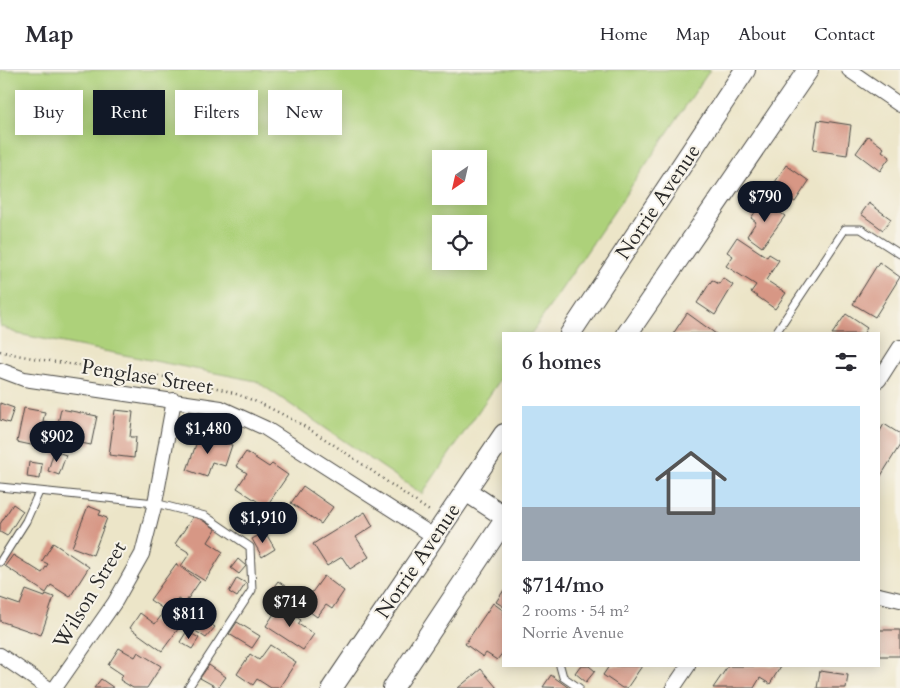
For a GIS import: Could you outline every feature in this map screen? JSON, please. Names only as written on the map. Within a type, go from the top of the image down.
[{"type":"main road","name":"Norrie Avenue","points":[[571,332],[745,70]]},
{"type":"main road","points":[[628,332],[808,70]]},
{"type":"main road","name":"Norrie Avenue","points":[[332,688],[502,437]]},
{"type":"main road","points":[[466,491],[502,515]]},
{"type":"main road","points":[[394,688],[502,524]]},
{"type":"street","points":[[849,70],[900,106]]},
{"type":"street","points":[[880,378],[900,347]]},
{"type":"street","name":"Penglase Street","points":[[0,370],[24,379],[221,408],[265,428],[435,537]]},
{"type":"street","name":"Wilson Street","points":[[55,688],[114,602],[142,554],[155,503],[174,400]]},
{"type":"street","points":[[880,595],[900,600]]},
{"type":"street","points":[[0,655],[48,688]]},
{"type":"street","points":[[673,688],[687,667]]},
{"type":"lane","points":[[776,332],[845,229],[861,229],[900,254]]},
{"type":"lane","points":[[0,487],[155,503],[204,516],[250,547],[252,590],[188,688]]},
{"type":"lane","points":[[0,562],[26,521],[39,492]]},
{"type":"lane","points":[[560,667],[562,677],[579,688]]},
{"type":"green space","points":[[0,70],[710,70],[532,332],[502,332],[502,377],[422,494],[256,381],[18,334],[0,326]]},
{"type":"building","points":[[818,120],[851,125],[847,155],[813,150]]},
{"type":"building","points":[[868,136],[884,148],[882,151],[890,157],[880,171],[856,153]]},
{"type":"building","points":[[786,165],[809,181],[795,202],[772,187]]},
{"type":"building","points":[[763,201],[785,216],[762,247],[747,236],[756,222],[751,218]]},
{"type":"building","points":[[869,203],[891,219],[883,230],[861,214]]},
{"type":"building","points":[[737,237],[767,257],[769,254],[779,260],[766,280],[786,293],[775,309],[751,292],[756,285],[726,266],[733,256],[727,252]]},
{"type":"building","points":[[879,262],[900,277],[875,317],[853,304]]},
{"type":"building","points":[[723,278],[733,285],[715,315],[697,303],[712,280],[719,284]]},
{"type":"building","points":[[687,313],[713,332],[674,332]]},
{"type":"building","points":[[846,314],[867,328],[864,332],[833,332]]},
{"type":"building","points":[[0,403],[14,408],[9,423],[0,420]]},
{"type":"building","points":[[24,408],[45,412],[43,421],[50,423],[45,448],[17,442]]},
{"type":"building","points":[[61,409],[97,416],[91,445],[55,438]]},
{"type":"building","points":[[115,410],[133,412],[130,437],[136,437],[134,458],[109,455]]},
{"type":"building","points":[[884,424],[900,434],[900,445],[880,477],[880,431]]},
{"type":"building","points":[[200,433],[232,445],[225,466],[212,462],[207,477],[187,470]]},
{"type":"building","points":[[54,451],[66,455],[59,475],[48,471]]},
{"type":"building","points":[[246,452],[269,467],[272,464],[288,475],[266,507],[237,488],[247,473],[236,466]]},
{"type":"building","points":[[29,462],[42,464],[40,479],[27,477]]},
{"type":"building","points":[[303,486],[333,507],[321,524],[291,503]]},
{"type":"building","points":[[13,504],[23,511],[7,536],[0,532],[0,524]]},
{"type":"building","points":[[88,506],[101,511],[99,515],[107,518],[93,555],[72,547]]},
{"type":"building","points":[[365,512],[373,526],[356,537],[369,557],[350,569],[342,557],[327,566],[313,544]]},
{"type":"building","points":[[243,513],[256,522],[248,534],[236,526]]},
{"type":"building","points":[[194,515],[216,529],[208,542],[223,552],[205,581],[181,566],[190,553],[175,544]]},
{"type":"building","points":[[265,532],[275,549],[262,557],[252,539]]},
{"type":"building","points":[[53,543],[89,567],[70,597],[51,585],[46,593],[5,566],[13,555],[42,573],[48,564],[42,561]]},
{"type":"building","points":[[238,559],[246,566],[239,574],[231,568]]},
{"type":"building","points":[[176,564],[200,581],[185,603],[178,599],[169,613],[150,600]]},
{"type":"building","points":[[324,576],[344,591],[332,609],[326,605],[317,617],[302,606]]},
{"type":"building","points":[[237,578],[246,583],[237,597],[229,592]]},
{"type":"building","points":[[278,581],[289,589],[287,592],[303,603],[299,608],[272,589]]},
{"type":"building","points":[[26,590],[45,597],[46,594],[54,597],[41,635],[0,621],[0,598],[20,605]]},
{"type":"building","points":[[502,593],[502,606],[496,602]]},
{"type":"building","points":[[493,603],[502,610],[502,654],[497,660],[486,653],[483,657],[465,644]]},
{"type":"building","points":[[279,606],[301,620],[298,624],[314,634],[303,650],[266,626]]},
{"type":"building","points":[[164,612],[181,625],[162,651],[130,628],[140,613],[155,624]]},
{"type":"building","points":[[200,616],[215,627],[206,638],[191,628]]},
{"type":"building","points":[[237,622],[260,636],[252,648],[229,634]]},
{"type":"building","points":[[880,630],[900,630],[900,656],[880,656]]},
{"type":"building","points":[[187,631],[199,638],[192,649],[180,642]]},
{"type":"building","points":[[270,645],[296,662],[279,688],[271,688],[257,679],[253,685],[237,674],[250,654],[259,660]]},
{"type":"building","points":[[119,648],[135,657],[138,652],[161,666],[147,688],[133,688],[120,680],[123,675],[108,665]]},
{"type":"building","points":[[209,665],[226,677],[218,688],[200,678]]},
{"type":"building","points":[[579,667],[590,667],[595,671],[586,682],[575,673]]},
{"type":"building","points":[[608,667],[641,667],[627,688],[622,688],[603,675]]},
{"type":"building","points":[[727,667],[780,667],[770,684],[760,678],[754,688],[713,688]]},
{"type":"building","points":[[481,669],[497,688],[458,688]]},
{"type":"building","points":[[820,671],[848,675],[846,688],[817,688]]},
{"type":"building","points":[[551,675],[569,688],[543,687]]},
{"type":"building","points":[[101,679],[114,688],[94,688]]}]
